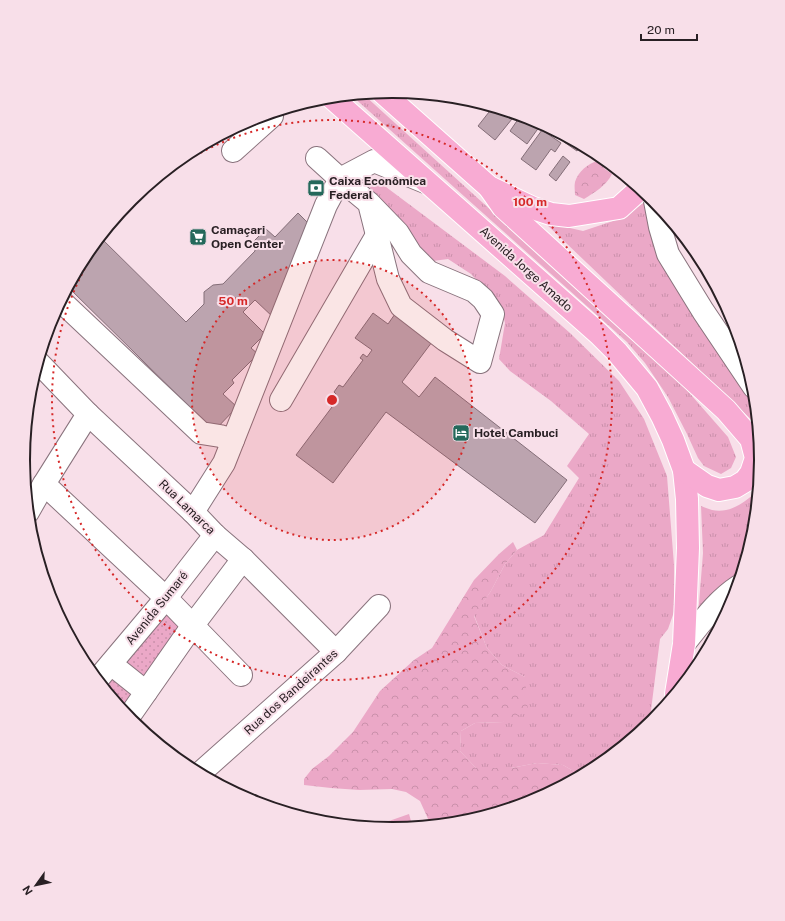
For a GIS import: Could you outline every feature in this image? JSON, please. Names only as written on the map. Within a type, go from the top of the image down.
[{"type":"main road","points":[[389,98],[489,187],[503,207],[726,410],[751,439],[755,453]]},
{"type":"main road","name":"Avenida Jorge Amado","points":[[337,102],[599,334],[617,352],[647,388],[673,440],[684,470],[687,499],[688,548],[684,644],[678,684]]},
{"type":"main road","points":[[327,104],[349,123],[389,149]]},
{"type":"main road","points":[[489,187],[533,208],[551,214],[569,216],[619,208],[636,192]]},
{"type":"main road","points":[[684,470],[707,486],[719,490],[735,487],[745,481],[751,473],[755,461]]},
{"type":"street","points":[[233,151],[267,121]]},
{"type":"street","points":[[317,158],[369,203],[398,233],[411,254],[429,272],[474,291],[483,299],[493,314],[480,362],[445,340],[401,306],[388,279],[369,203]]},
{"type":"street","points":[[193,512],[224,463],[326,205],[340,179],[374,161],[431,185]]},
{"type":"street","points":[[657,213],[668,254],[703,311],[744,372]]},
{"type":"street","points":[[281,400],[377,235]]},
{"type":"street","points":[[65,305],[201,433],[233,440]]},
{"type":"street","name":"Rua Lamarca","points":[[42,366],[88,414],[193,512],[215,535],[243,559],[336,652]]},
{"type":"street","points":[[33,504],[88,414]]},
{"type":"street","points":[[44,484],[166,598],[241,674]]},
{"type":"street","name":"Avenida Sumaré","points":[[104,672],[166,598],[215,535]]},
{"type":"street","points":[[132,713],[193,625],[243,559]]},
{"type":"street","points":[[684,644],[717,603],[730,593]]},
{"type":"street","name":"Rua dos Bandeirantes","points":[[204,770],[336,652],[379,606]]},
{"type":"street","points":[[104,672],[146,692]]},
{"type":"green space","points":[[369,99],[678,380],[728,437],[736,457],[731,468],[721,474],[704,466],[698,458],[668,397],[645,363],[627,342],[357,100]]},
{"type":"green space","points":[[597,161],[612,174],[607,182],[584,199],[575,195],[576,178],[581,171]]},
{"type":"green space","points":[[368,179],[373,179],[382,184],[505,276],[570,333],[619,381],[644,419],[667,476],[674,565],[674,612],[668,629],[660,639],[650,716],[613,748],[576,773],[563,765],[537,763],[511,768],[476,768],[460,751],[461,731],[475,723],[503,722],[525,677],[502,665],[487,648],[474,615],[491,591],[505,564],[517,550],[544,535],[579,478],[567,466],[589,434],[551,401],[510,371],[499,359],[505,323],[501,306],[471,274],[448,259],[433,261],[424,257],[386,206],[366,183]]},
{"type":"green space","points":[[646,201],[652,207],[658,258],[748,392],[753,421],[544,222],[583,231],[619,219]]},
{"type":"green space","points":[[753,494],[748,531],[736,576],[698,616],[703,553],[701,506],[712,510],[726,510],[738,506]]},
{"type":"green space","points":[[513,542],[517,550],[505,564],[491,591],[474,616],[487,648],[502,665],[525,677],[528,711],[503,722],[475,723],[461,731],[460,751],[476,768],[511,768],[537,763],[563,765],[576,773],[553,786],[509,804],[463,816],[429,821],[420,801],[406,792],[392,789],[359,790],[304,785],[304,779],[312,769],[329,756],[353,732],[380,691],[414,660],[432,648],[474,580]]},
{"type":"green space","points":[[166,607],[185,625],[125,705],[105,681]]},
{"type":"green space","points":[[409,814],[411,822],[392,823],[384,823]]},
{"type":"building","points":[[490,111],[512,118],[495,140],[478,126]]},
{"type":"building","points":[[517,120],[538,129],[527,144],[510,131]]},
{"type":"building","points":[[542,130],[561,143],[555,152],[551,149],[536,170],[521,159]]},
{"type":"building","points":[[564,142],[578,149],[577,151]]},
{"type":"building","points":[[563,156],[570,162],[556,181],[549,175]]},
{"type":"building","name":"Camaçari Open Center","points":[[298,213],[309,224],[275,319],[255,300],[243,312],[265,334],[251,348],[258,354],[232,380],[234,383],[223,394],[237,407],[214,431],[72,291],[91,259],[104,241],[186,322],[204,304],[204,292],[213,285],[223,284],[255,251],[254,241],[266,229],[275,237]]},
{"type":"building","name":"Hotel Cambuci","points":[[373,313],[388,324],[395,314],[432,342],[402,382],[419,397],[435,377],[567,480],[535,523],[386,412],[333,483],[296,455],[332,407],[329,405],[336,394],[334,392],[339,385],[343,387],[363,360],[360,358],[363,354],[367,357],[372,350],[355,338]]},
{"type":"place","name":"Caixa Econômica Federal","points":[[316,188]]},
{"type":"place","name":"Camaçari Open Center","points":[[198,237]]},
{"type":"place","name":"Hotel Cambuci","points":[[461,433]]}]
